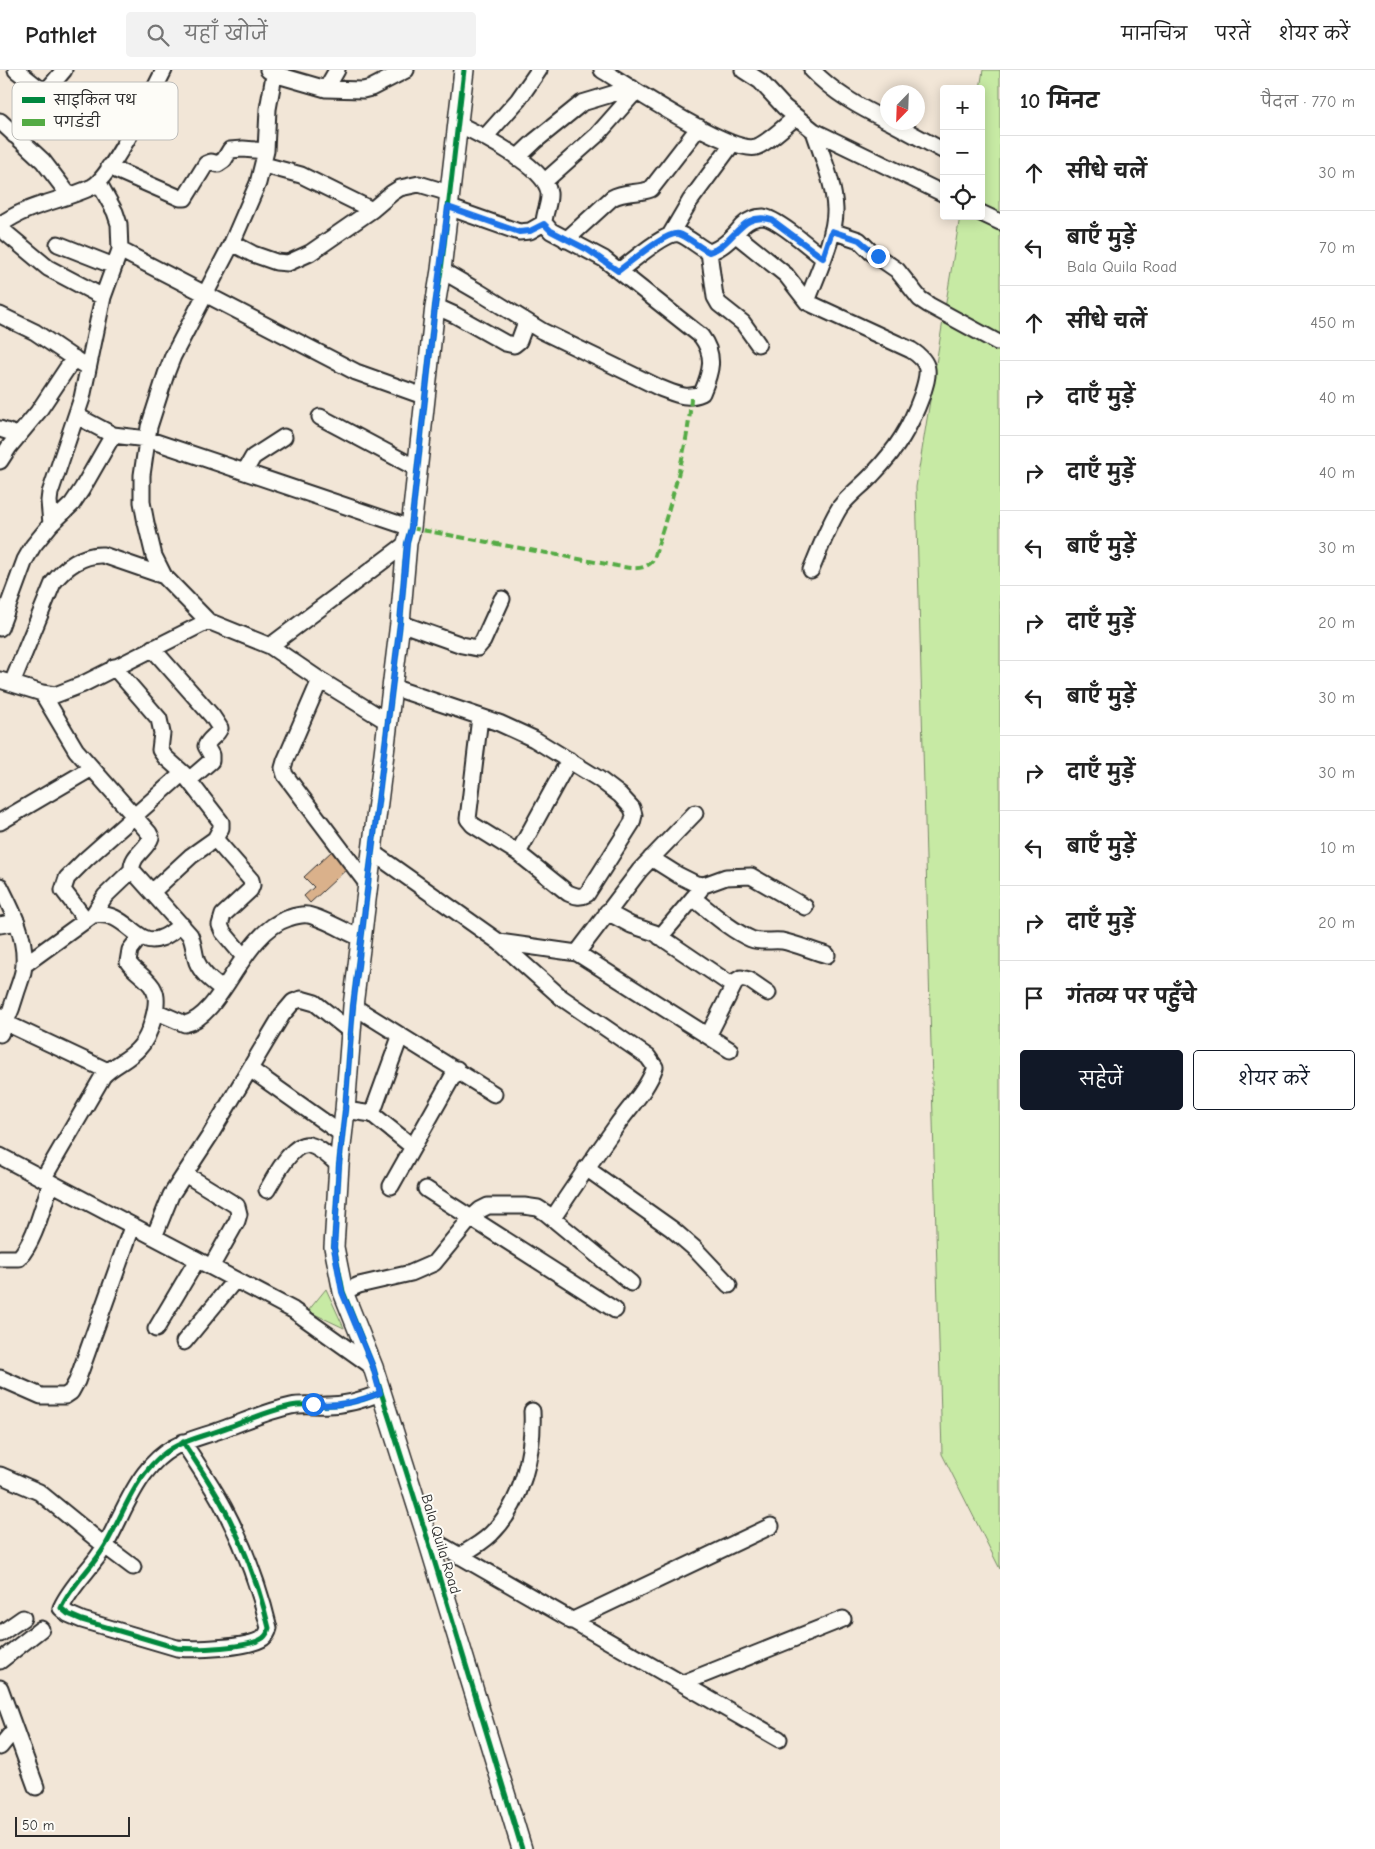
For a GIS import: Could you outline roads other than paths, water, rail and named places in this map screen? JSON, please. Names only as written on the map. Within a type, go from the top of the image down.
[{"type":"street","points":[[16,70],[31,82]]},
{"type":"street","points":[[54,82],[64,70]]},
{"type":"street","points":[[158,82],[164,70]]},
{"type":"street","points":[[326,89],[337,70]]},
{"type":"street","points":[[388,722],[320,680],[270,646],[208,621],[164,576],[150,544],[142,502],[142,476],[149,427],[166,374],[232,243],[258,183],[265,158],[272,71],[326,89],[363,90],[371,88],[406,70]]},
{"type":"street","name":"Bala Quila Road","points":[[464,70],[441,270],[435,306],[400,623],[350,1031],[334,1248],[342,1292],[373,1367],[522,1849]]},
{"type":"street","points":[[485,137],[518,100],[539,70]]},
{"type":"street","points":[[602,70],[699,127],[732,144],[746,148],[758,146],[796,117]]},
{"type":"street","points":[[743,70],[760,81],[784,107],[814,131],[940,192]]},
{"type":"street","points":[[812,70],[829,87],[847,100],[880,117]]},
{"type":"street","points":[[517,158],[534,141],[582,103],[634,89]]},
{"type":"street","points":[[545,181],[592,140],[634,89]]},
{"type":"street","points":[[0,122],[12,133]]},
{"type":"street","points":[[441,270],[526,322],[600,360],[675,394],[691,398],[702,393],[711,366],[711,352],[701,336],[682,319],[596,254],[551,231],[544,224],[549,193],[545,181],[536,170],[485,137],[458,124]]},
{"type":"street","points":[[566,240],[612,198],[619,194],[651,189],[699,127]]},
{"type":"street","points":[[904,130],[940,149]]},
{"type":"street","points":[[807,302],[834,222],[834,198],[814,131]]},
{"type":"street","points":[[20,140],[43,161],[69,195]]},
{"type":"street","points":[[103,297],[48,268],[0,226],[27,208],[99,183],[125,140]]},
{"type":"street","points":[[670,235],[690,201],[732,144]]},
{"type":"street","points":[[109,166],[180,198],[186,198],[206,164],[211,162],[218,164],[224,160],[230,150],[243,149],[372,210]]},
{"type":"street","points":[[50,524],[50,493],[77,416],[85,387],[103,297],[120,250],[120,224],[99,183]]},
{"type":"street","points":[[232,243],[252,254],[276,262],[288,263],[310,253],[372,210],[392,193],[411,185],[419,184],[519,232],[530,231],[544,224]]},
{"type":"street","points":[[985,215],[1000,222]]},
{"type":"street","points":[[618,271],[660,240],[670,235],[678,234],[709,252],[716,250],[748,221],[764,217],[772,220],[823,258]]},
{"type":"street","points":[[832,231],[859,240],[871,252],[897,270],[928,306],[997,342]]},
{"type":"street","points":[[735,234],[786,274],[807,302],[910,350],[925,361],[928,368],[926,382],[908,430],[873,474],[839,509],[812,570]]},
{"type":"street","points":[[58,244],[114,266]]},
{"type":"street","points":[[120,250],[356,372],[426,397]]},
{"type":"street","points":[[709,252],[715,297],[719,304],[743,323],[758,344]]},
{"type":"street","points":[[435,306],[505,343],[514,345],[519,341],[526,322]]},
{"type":"street","points":[[0,315],[35,332],[88,367]]},
{"type":"street","points":[[0,461],[18,435],[38,412],[74,358]]},
{"type":"street","points":[[77,416],[113,435],[147,439],[246,471],[409,535],[270,646]]},
{"type":"street","points":[[320,417],[418,469]]},
{"type":"street","points":[[0,429],[18,435]]},
{"type":"street","points":[[0,628],[25,560],[33,546],[50,524],[77,496],[113,435]]},
{"type":"street","points":[[246,471],[253,457],[284,437]]},
{"type":"street","points":[[164,576],[103,555],[92,554],[69,566],[59,574],[53,583],[6,682],[55,695],[68,691],[208,621]]},
{"type":"street","points":[[400,623],[462,645],[477,648],[483,641],[502,599]]},
{"type":"street","points":[[89,917],[63,890],[66,878],[134,818],[186,777],[211,761],[211,755],[206,746],[220,728],[212,716],[152,648]]},
{"type":"street","points":[[114,667],[159,720],[162,733],[160,750],[186,777],[221,822],[221,828],[215,839],[191,856],[152,892]]},
{"type":"street","points":[[320,680],[285,761],[284,775],[368,885]]},
{"type":"street","points":[[392,687],[480,717],[511,728],[569,760],[598,779],[627,802],[632,808],[634,815],[629,828],[592,890],[582,897],[568,893],[518,853],[473,825],[468,819],[480,717]]},
{"type":"street","points":[[24,965],[89,917],[105,896],[132,870],[133,860],[151,838],[145,828],[134,818],[70,741],[42,693]]},
{"type":"street","points":[[518,853],[569,760]]},
{"type":"street","points":[[0,822],[92,768]]},
{"type":"street","points":[[577,953],[607,912],[651,858],[695,813]]},
{"type":"street","points":[[215,839],[251,880],[250,890],[224,915],[220,925],[223,932],[244,957]]},
{"type":"street","points":[[372,852],[499,942],[562,998],[648,1057],[655,1067],[641,1092],[586,1168],[553,1218]]},
{"type":"street","points":[[651,858],[688,881],[704,885]]},
{"type":"street","points":[[132,870],[190,935],[198,963],[203,972],[207,978],[222,989]]},
{"type":"street","points":[[660,937],[704,885],[726,877],[750,876],[805,907]]},
{"type":"street","points":[[0,886],[17,922],[23,945],[24,965],[2,1024],[108,1071]]},
{"type":"street","points":[[693,898],[719,919],[751,939],[790,943],[827,955]]},
{"type":"street","points":[[607,912],[631,925],[660,937],[733,986]]},
{"type":"street","points":[[89,917],[101,913],[118,918],[147,940],[162,938],[182,925]]},
{"type":"street","points":[[155,1011],[185,1024],[198,1019],[244,957],[270,927],[284,919],[299,915],[309,915],[361,938]]},
{"type":"street","points":[[0,925],[17,922]]},
{"type":"street","points":[[0,1258],[18,1258],[24,1252],[30,1241],[47,1181],[92,1093],[108,1071],[138,1050],[145,1040],[155,1011],[155,990],[128,962],[130,950],[140,936]]},
{"type":"street","points":[[499,942],[577,953],[730,1050]]},
{"type":"street","points":[[708,1036],[733,986],[741,978],[749,980],[768,993]]},
{"type":"street","points":[[154,1237],[171,1195],[209,1137],[282,1015],[294,1002],[301,999],[315,1003],[350,1031]]},
{"type":"street","points":[[353,1006],[400,1037],[457,1069],[494,1094]]},
{"type":"street","points":[[372,1114],[400,1037]]},
{"type":"street","points":[[250,1069],[343,1135]]},
{"type":"street","points":[[391,1186],[457,1069]]},
{"type":"street","points":[[345,1110],[372,1114],[413,1146]]},
{"type":"street","points":[[266,1190],[288,1156],[295,1149],[303,1145],[317,1148],[339,1165]]},
{"type":"street","points":[[0,1156],[293,1310],[373,1367]]},
{"type":"street","points":[[586,1168],[672,1229],[694,1248],[729,1285]]},
{"type":"street","points":[[185,1174],[237,1206],[239,1214],[237,1221],[211,1267]]},
{"type":"street","points":[[426,1189],[615,1310]]},
{"type":"street","points":[[342,1292],[359,1284],[411,1273],[434,1263],[471,1218],[488,1206],[538,1208],[553,1218],[632,1283]]},
{"type":"street","points":[[0,1378],[41,1396],[65,1396],[71,1392],[86,1359],[132,1227]]},
{"type":"street","points":[[156,1329],[197,1260]]},
{"type":"street","points":[[184,1342],[235,1280]]},
{"type":"street","points":[[183,1442],[223,1506],[246,1554],[269,1628],[268,1633],[263,1639],[241,1644],[191,1650],[146,1640],[68,1614],[61,1608],[66,1598],[105,1546],[136,1486],[163,1453],[183,1442],[292,1405],[350,1404],[380,1393]]},
{"type":"street","points":[[459,1556],[481,1543],[508,1514],[520,1487],[531,1442],[533,1430],[532,1411]]},
{"type":"street","points":[[0,1475],[39,1492],[133,1567]]},
{"type":"street","points":[[571,1621],[771,1526]]},
{"type":"street","points":[[427,1537],[779,1739]]},
{"type":"street","points":[[0,1634],[23,1618]]},
{"type":"street","points":[[683,1683],[843,1619]]},
{"type":"street","points":[[0,1661],[42,1629]]},
{"type":"street","points":[[0,1688],[36,1787]]},
{"type":"street","points":[[0,1747],[14,1730]]}]
